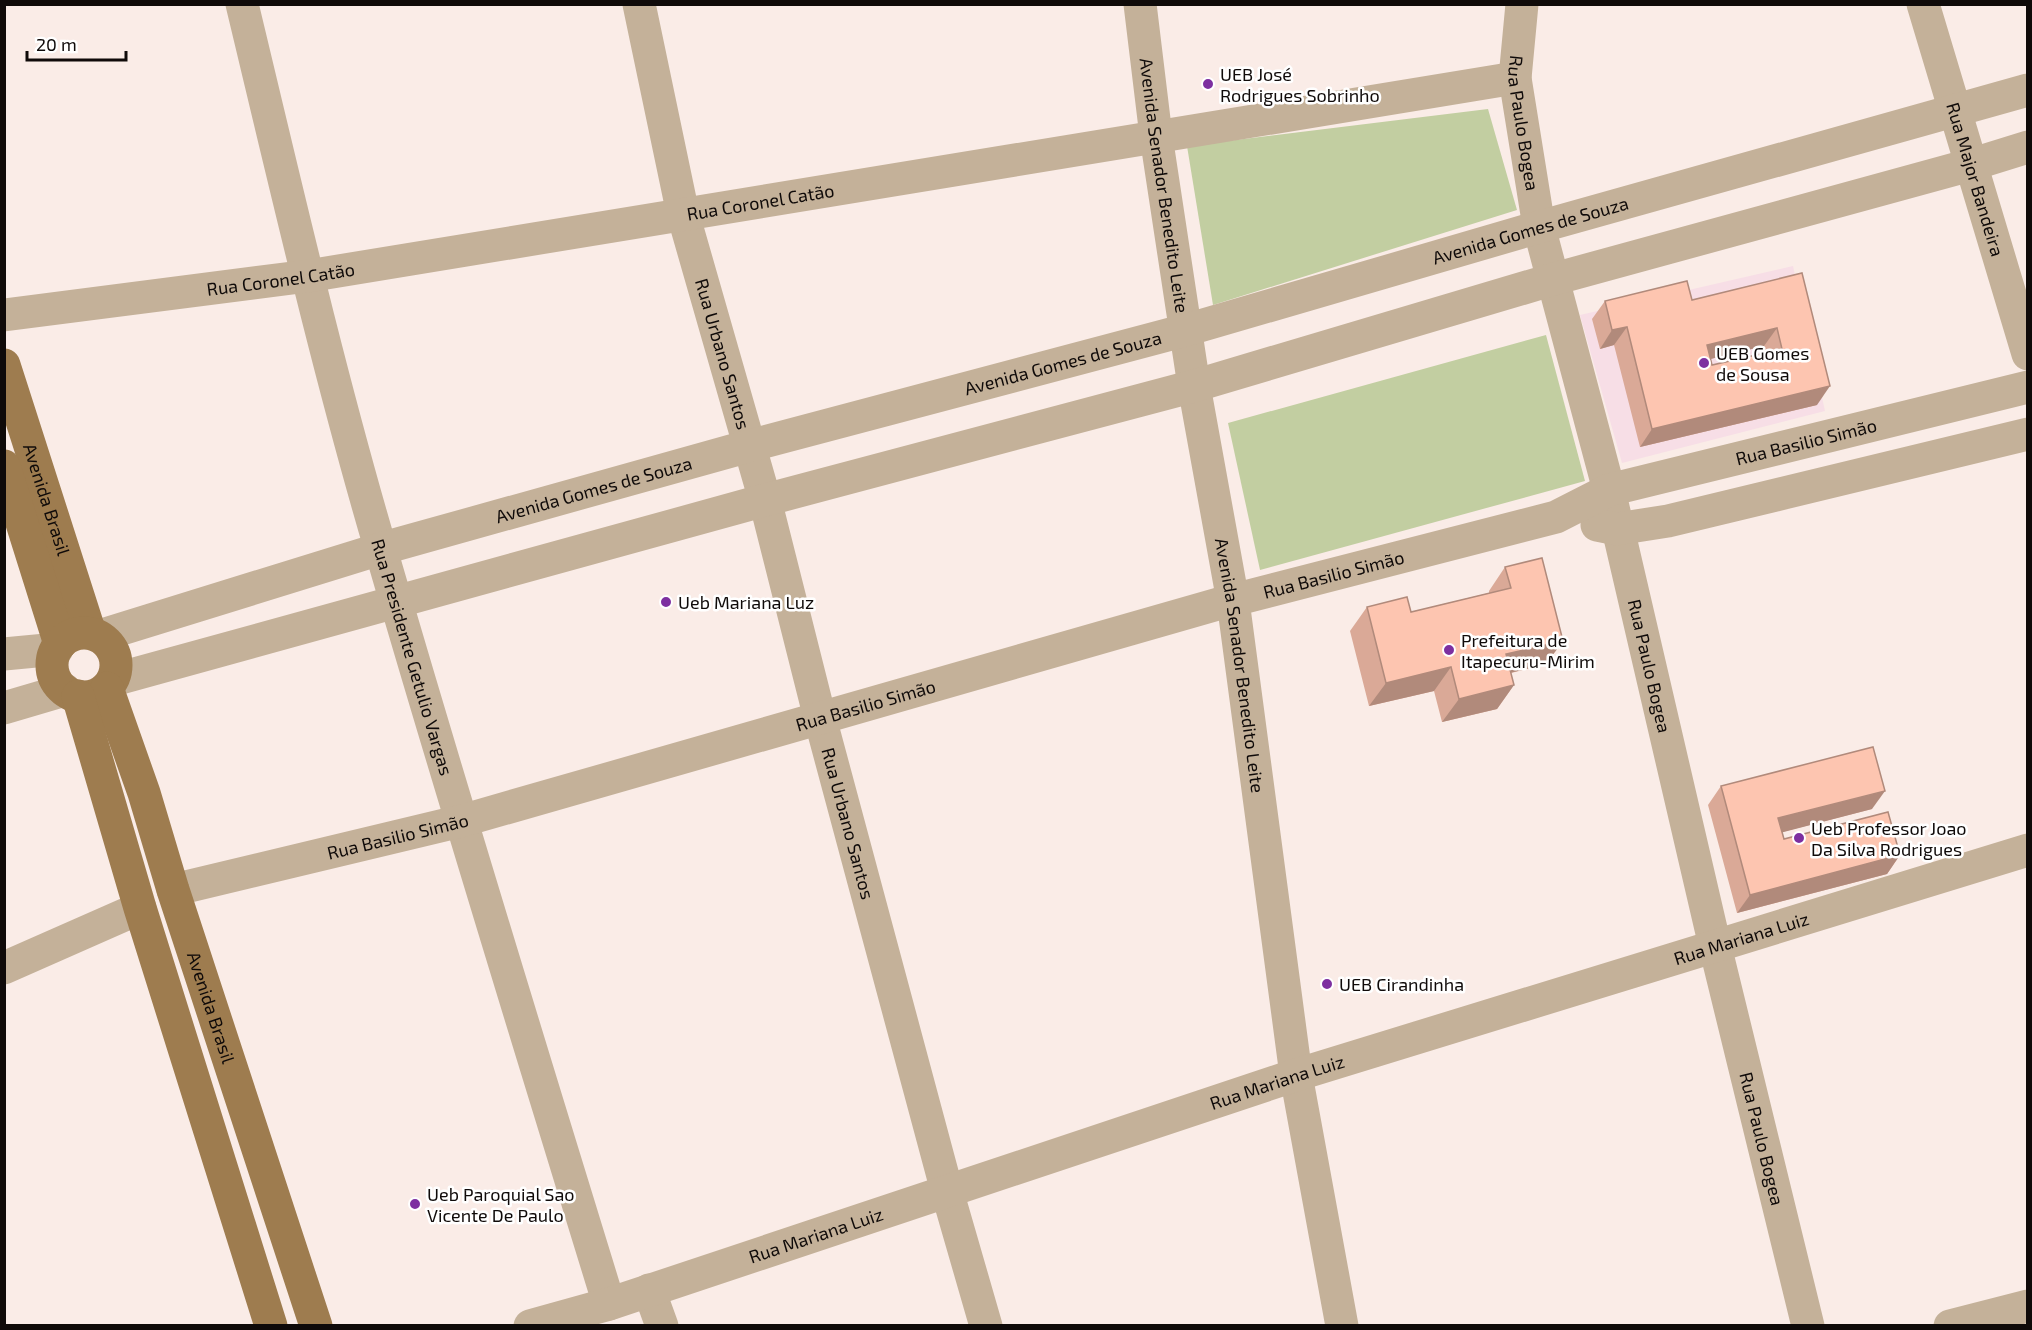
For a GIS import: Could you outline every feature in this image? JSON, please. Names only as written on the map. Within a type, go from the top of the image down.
[{"type":"main road","name":"Avenida Brasil","points":[[4,364],[95,634],[107,642],[116,660],[116,670],[91,688],[59,684],[53,671],[52,663],[58,646],[4,465]]},
{"type":"main road","points":[[58,646],[68,637],[79,633],[95,634]]},
{"type":"main road","name":"Avenida Brasil","points":[[91,688],[144,793],[173,890],[316,1326]]},
{"type":"main road","name":"Avenida Brasil","points":[[91,688],[140,909],[271,1326]]},
{"type":"street","name":"Rua Presidente Getulio Vargas","points":[[242,4],[308,276],[380,549],[460,822],[609,1304]]},
{"type":"street","name":"Rua Urbano Santos","points":[[639,4],[683,214],[765,500],[820,718],[947,1191],[986,1326]]},
{"type":"street","name":"Avenida Senador Benedito Leite","points":[[1140,4],[1156,136],[1194,386],[1233,601],[1296,1075],[1342,1326]]},
{"type":"street","name":"Rua Paulo Bogea","points":[[1522,4],[1515,78],[1539,227],[1609,490],[1715,946],[1808,1326]]},
{"type":"street","name":"Rua Major Bandeira","points":[[1923,4],[2028,354]]},
{"type":"street","name":"Rua Coronel Catão","points":[[4,315],[308,276],[1515,78]]},
{"type":"street","name":"Avenida Gomes de Souza","points":[[95,634],[380,549],[749,446],[1186,330],[1539,227],[2028,90]]},
{"type":"street","points":[[4,708],[91,688],[765,500],[1194,386],[1554,279],[2028,147]]},
{"type":"street","name":"Rua Basilio Simão","points":[[173,890],[460,822],[1233,601],[1556,517],[1609,490],[2028,387]]},
{"type":"street","name":"Rua Basilio Simão","points":[[1556,517],[1617,529],[1668,521],[2028,434]]},
{"type":"street","points":[[4,654],[58,646]]},
{"type":"street","name":"Rua Mariana Luiz","points":[[530,1326],[609,1304],[1296,1075],[2028,850]]},
{"type":"street","points":[[4,968],[140,909]]},
{"type":"street","points":[[649,1290],[662,1326]]},
{"type":"street","points":[[1950,1326],[2028,1306]]},
{"type":"shaded area","name":"UEB Gomes de Sousa","points":[[1793,266],[1825,411],[1622,463],[1580,315]]},
{"type":"green space","points":[[1488,109],[1517,210],[1213,305],[1187,146]]},
{"type":"green space","points":[[1546,335],[1585,481],[1260,570],[1228,423]]},
{"type":"building","name":"UEB Gomes de Sousa","points":[[1802,273],[1830,386],[1652,429],[1627,327],[1612,330],[1605,301],[1687,281],[1692,300]],"holes":[[[1777,328],[1782,349],[1712,365],[1707,345]]]},
{"type":"building","name":"Prefeitura de Itapecuru-Mirim","points":[[1542,558],[1563,641],[1506,654],[1514,685],[1459,699],[1451,667],[1386,683],[1367,607],[1407,597],[1411,612],[1511,588],[1505,567]]},
{"type":"building","name":"Ueb Professor Joao Da Silva Rodrigues","points":[[1873,747],[1885,791],[1778,818],[1784,839],[1888,812],[1900,855],[1750,895],[1721,786]]},
{"type":"place","name":"UEB José Rodrigues Sobrinho","points":[[1208,84]]},
{"type":"place","name":"UEB Gomes de Sousa","points":[[1704,363]]},
{"type":"place","name":"Ueb Mariana Luz","points":[[666,602]]},
{"type":"place","name":"Prefeitura de Itapecuru-Mirim","points":[[1449,650]]},
{"type":"place","name":"Ueb Professor Joao Da Silva Rodrigues","points":[[1799,838]]},
{"type":"place","name":"UEB Cirandinha","points":[[1327,984]]},
{"type":"place","name":"Ueb Paroquial Sao Vicente De Paulo","points":[[415,1204]]}]
